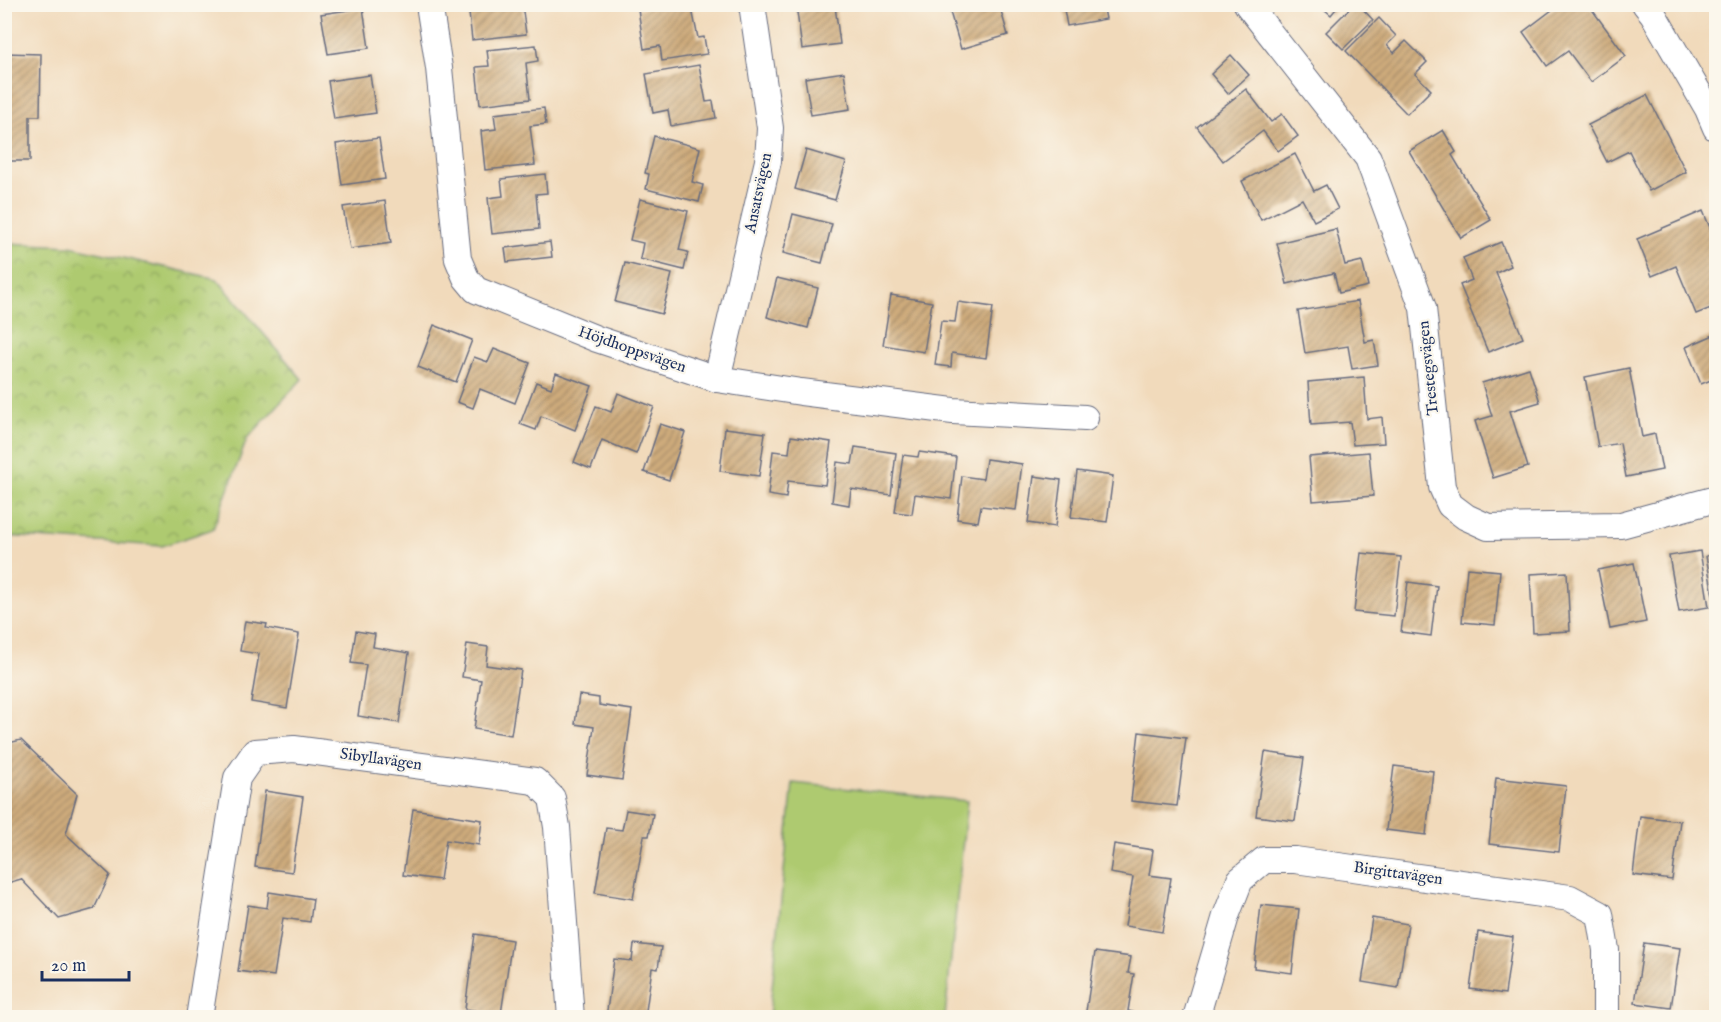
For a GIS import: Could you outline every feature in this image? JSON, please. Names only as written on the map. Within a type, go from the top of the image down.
[{"type":"street","name":"Höjdhoppsvägen","points":[[429,4],[439,68],[458,259],[466,278],[477,290],[586,335],[717,379],[952,411],[1085,418]]},
{"type":"street","name":"Ansatsvägen","points":[[717,379],[768,161],[770,128],[753,4]]},
{"type":"street","name":"Trestegsvägen","points":[[1247,4],[1368,158],[1423,308],[1442,487],[1450,505],[1466,517],[1488,527],[1621,525],[1716,499]]},
{"type":"street","points":[[1646,4],[1697,90],[1716,128]]},
{"type":"street","name":"Sibyllavägen","points":[[199,1017],[237,778],[255,752],[294,749],[535,781],[552,798],[557,827],[571,1017]]},
{"type":"street","name":"Birgittavägen","points":[[1196,1017],[1226,916],[1240,880],[1264,860],[1295,860],[1570,898],[1600,914],[1606,950],[1606,1017]]},
{"type":"green space","points":[[5,243],[70,246],[217,279],[302,379],[247,439],[213,529],[162,546],[5,536]]},
{"type":"green space","points":[[793,783],[967,801],[945,1017],[769,1017]]},
{"type":"building","points":[[468,4],[522,4],[526,34],[472,40]]},
{"type":"building","points":[[665,4],[691,4],[698,38],[704,37],[707,54],[662,61],[660,46],[644,49],[638,9]]},
{"type":"building","points":[[977,4],[999,4],[1008,35],[961,49],[950,12]]},
{"type":"building","points":[[1063,4],[1103,4],[1106,19],[1067,26]]},
{"type":"building","points":[[1318,4],[1340,4],[1331,15]]},
{"type":"building","points":[[1354,4],[1358,4],[1373,20],[1343,49],[1326,32]]},
{"type":"building","points":[[1560,4],[1588,4],[1626,56],[1591,82],[1568,51],[1547,66],[1523,32]]},
{"type":"building","points":[[835,6],[840,44],[802,49],[797,12]]},
{"type":"building","points":[[363,8],[369,48],[328,54],[321,14]]},
{"type":"building","points":[[1379,18],[1396,36],[1387,45],[1394,53],[1406,41],[1427,62],[1415,74],[1431,90],[1407,114],[1346,51]]},
{"type":"building","points":[[536,45],[538,61],[526,63],[530,99],[480,105],[476,67],[489,66],[487,50]]},
{"type":"building","points":[[4,53],[41,54],[40,116],[30,116],[30,161],[4,161]]},
{"type":"building","points":[[1231,55],[1249,75],[1228,94],[1211,74]]},
{"type":"building","points":[[699,65],[706,102],[713,101],[716,118],[671,126],[668,110],[653,113],[646,74]]},
{"type":"building","points":[[844,72],[850,109],[811,115],[805,78]]},
{"type":"building","points":[[370,75],[376,113],[334,119],[328,81]]},
{"type":"building","points":[[1246,89],[1271,122],[1282,114],[1298,136],[1278,151],[1263,131],[1223,161],[1197,127]]},
{"type":"building","points":[[1647,95],[1686,172],[1649,191],[1629,151],[1607,162],[1588,125]]},
{"type":"building","points":[[544,108],[546,124],[530,126],[535,165],[485,170],[481,131],[496,129],[494,114]]},
{"type":"building","points":[[1443,130],[1456,152],[1452,155],[1491,220],[1461,238],[1409,151]]},
{"type":"building","points":[[654,136],[700,148],[692,182],[703,185],[699,202],[646,189],[649,174],[645,173]]},
{"type":"building","points":[[379,138],[385,179],[342,185],[336,144]]},
{"type":"building","points":[[806,150],[846,162],[835,200],[795,189]]},
{"type":"building","points":[[1295,154],[1314,191],[1326,185],[1338,209],[1314,221],[1302,199],[1261,220],[1242,181]]},
{"type":"building","points":[[545,174],[547,193],[536,194],[539,229],[492,234],[488,198],[503,196],[501,179]]},
{"type":"building","points":[[640,199],[688,211],[679,250],[688,252],[684,270],[640,259],[643,243],[630,240]]},
{"type":"building","points":[[385,201],[391,243],[350,249],[343,207]]},
{"type":"building","points":[[1703,211],[1716,242],[1716,306],[1696,314],[1676,266],[1652,276],[1637,239]]},
{"type":"building","points":[[793,214],[832,224],[822,263],[783,253]]},
{"type":"building","points":[[1336,229],[1345,265],[1362,261],[1368,286],[1339,293],[1334,273],[1287,284],[1277,243]]},
{"type":"building","points":[[550,242],[552,257],[507,262],[505,248]]},
{"type":"building","points":[[1501,242],[1511,266],[1496,273],[1523,338],[1488,352],[1460,285],[1472,280],[1463,258]]},
{"type":"building","points":[[625,263],[672,274],[662,314],[615,302]]},
{"type":"building","points":[[777,278],[818,288],[808,328],[767,317]]},
{"type":"building","points":[[891,295],[932,302],[924,352],[883,345]]},
{"type":"building","points":[[1358,301],[1365,342],[1374,340],[1378,365],[1352,369],[1348,346],[1305,353],[1298,311]]},
{"type":"building","points":[[958,302],[993,307],[986,358],[952,353],[951,367],[935,365],[941,321],[955,322]]},
{"type":"building","points":[[434,325],[472,340],[456,382],[418,367]]},
{"type":"building","points":[[1716,334],[1716,378],[1701,384],[1686,347]]},
{"type":"building","points":[[494,349],[530,363],[515,403],[480,389],[473,408],[457,402],[474,357],[488,362]]},
{"type":"building","points":[[1529,368],[1540,402],[1510,411],[1528,467],[1493,478],[1475,421],[1492,416],[1482,383]]},
{"type":"building","points":[[1629,368],[1642,437],[1655,434],[1662,470],[1626,477],[1620,443],[1598,447],[1585,377]]},
{"type":"building","points":[[556,373],[592,386],[575,430],[541,416],[536,430],[520,424],[536,382],[551,388]]},
{"type":"building","points":[[1364,377],[1367,419],[1382,417],[1384,443],[1353,445],[1350,422],[1311,425],[1308,382]]},
{"type":"building","points":[[618,393],[654,407],[636,454],[602,440],[591,469],[574,462],[596,406],[611,412]]},
{"type":"building","points":[[660,424],[685,432],[669,480],[644,472]]},
{"type":"building","points":[[725,428],[765,433],[759,476],[720,471]]},
{"type":"building","points":[[791,436],[831,442],[825,485],[788,481],[786,498],[768,495],[773,451],[789,453]]},
{"type":"building","points":[[855,447],[896,453],[891,495],[851,489],[849,505],[832,502],[837,462],[852,464]]},
{"type":"building","points":[[919,452],[956,457],[951,499],[915,494],[912,514],[895,512],[903,455],[918,457]]},
{"type":"building","points":[[1369,452],[1373,496],[1313,501],[1309,457]]},
{"type":"building","points":[[986,459],[1022,464],[1016,510],[981,506],[978,522],[957,519],[962,476],[983,479]]},
{"type":"building","points":[[1077,471],[1113,476],[1107,522],[1071,517]]},
{"type":"building","points":[[1034,476],[1061,480],[1055,527],[1028,523]]},
{"type":"building","points":[[1700,551],[1709,607],[1679,612],[1669,556]]},
{"type":"building","points":[[1361,553],[1401,557],[1394,616],[1354,612]]},
{"type":"building","points":[[1716,554],[1716,600],[1714,601],[1706,556]]},
{"type":"building","points":[[1634,563],[1646,622],[1610,629],[1598,570]]},
{"type":"building","points":[[1467,568],[1500,571],[1495,625],[1462,622]]},
{"type":"building","points":[[1567,572],[1570,631],[1533,633],[1530,574]]},
{"type":"building","points":[[1408,582],[1437,586],[1431,636],[1401,632]]},
{"type":"building","points":[[245,621],[267,624],[266,628],[299,634],[287,708],[251,702],[259,654],[240,651]]},
{"type":"building","points":[[356,631],[375,634],[373,647],[409,653],[399,723],[358,716],[366,665],[351,663]]},
{"type":"building","points":[[467,644],[488,647],[486,665],[521,670],[511,735],[474,729],[481,680],[462,677]]},
{"type":"building","points":[[579,695],[599,698],[599,705],[632,710],[622,780],[587,775],[594,727],[575,724]]},
{"type":"building","points":[[1139,732],[1186,738],[1177,806],[1131,801]]},
{"type":"building","points":[[21,740],[77,794],[66,834],[110,875],[94,909],[59,919],[21,879],[4,884],[4,744]]},
{"type":"building","points":[[1265,752],[1304,758],[1295,821],[1256,816]]},
{"type":"building","points":[[1394,766],[1433,771],[1426,835],[1386,830]]},
{"type":"building","points":[[1496,778],[1566,786],[1559,852],[1489,844]]},
{"type":"building","points":[[265,791],[303,797],[292,872],[255,867]]},
{"type":"building","points":[[413,809],[482,820],[479,845],[446,840],[440,880],[403,875]]},
{"type":"building","points":[[626,810],[653,814],[649,836],[644,836],[633,899],[595,893],[606,828],[622,830]]},
{"type":"building","points":[[1640,816],[1680,821],[1672,880],[1633,875]]},
{"type":"building","points":[[1114,844],[1153,850],[1149,875],[1171,878],[1162,932],[1125,926],[1133,877],[1110,873]]},
{"type":"building","points":[[269,892],[313,899],[310,922],[283,918],[274,976],[238,971],[248,905],[267,908]]},
{"type":"building","points":[[1261,905],[1299,909],[1292,973],[1254,968]]},
{"type":"building","points":[[1372,918],[1408,924],[1398,988],[1362,982]]},
{"type":"building","points":[[1478,932],[1513,937],[1505,994],[1470,989]]},
{"type":"building","points":[[475,934],[512,940],[501,1014],[465,1009]]},
{"type":"building","points":[[1644,943],[1680,948],[1671,1008],[1635,1003]]},
{"type":"building","points":[[634,944],[661,947],[658,969],[652,968],[645,1018],[606,1018],[614,959],[632,961]]},
{"type":"building","points":[[1095,952],[1131,957],[1128,973],[1134,974],[1128,1011],[1133,1012],[1133,1018],[1085,1018]]}]
